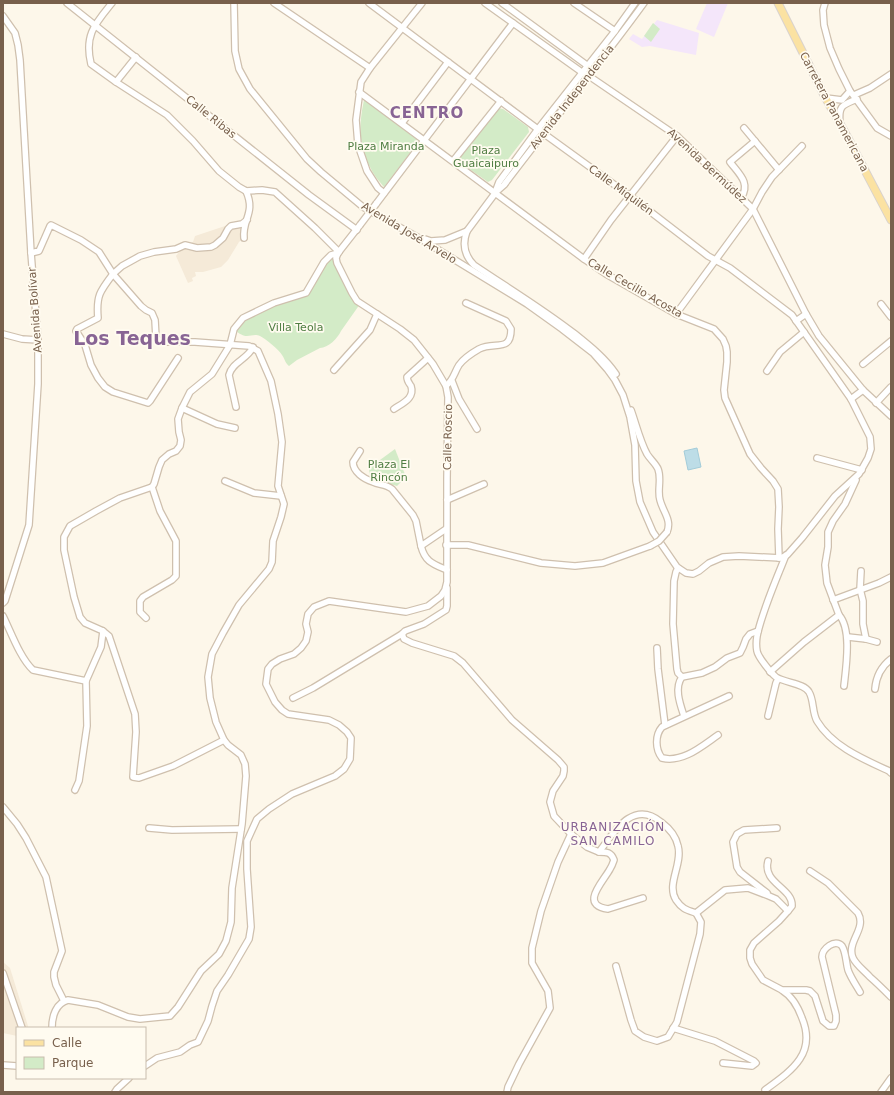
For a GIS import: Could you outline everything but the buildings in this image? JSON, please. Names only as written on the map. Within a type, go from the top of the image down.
[{"type":"main road","name":"Carretera Panamericana","points":[[778,3],[824,95],[850,140],[891,220]]},
{"type":"street","name":"Calle Ribas","points":[[67,3],[309,195],[356,230]]},
{"type":"street","points":[[112,3],[95,24],[90,34],[89,54],[91,64],[167,115],[193,141],[219,171],[239,187],[246,190],[275,192],[315,228],[338,253]]},
{"type":"street","name":"Avenida José Arvelo","points":[[234,3],[234,51],[240,69],[250,89],[308,159],[321,172],[363,207],[419,238],[528,304],[593,353],[608,369],[623,396],[632,426],[636,481],[640,502],[652,532],[672,562],[678,568]]},
{"type":"street","points":[[274,3],[370,68]]},
{"type":"street","name":"Calle Miquilén","points":[[369,3],[630,196],[715,261],[730,268],[792,315],[851,399],[870,437],[871,442],[872,449],[845,504],[833,521],[828,532],[828,547],[825,565],[827,583],[839,615],[844,623],[848,637]]},
{"type":"street","points":[[384,193],[378,188],[367,171],[358,145],[356,120],[361,82],[370,68],[422,3]]},
{"type":"street","name":"Avenida Bermúdez","points":[[485,3],[583,73],[636,107],[677,136],[753,209],[806,314],[819,336],[862,390],[891,416]]},
{"type":"street","points":[[502,3],[588,66]]},
{"type":"street","points":[[574,3],[615,31]]},
{"type":"street","name":"Avenida Independencia","points":[[496,192],[499,182],[635,3]]},
{"type":"street","name":"Avenida Independencia","points":[[496,192],[504,185],[543,133],[621,35],[644,3]]},
{"type":"street","points":[[825,3],[823,10],[824,25],[830,48],[838,69],[877,128],[891,136]]},
{"type":"street","name":"Avenida Bolívar","points":[[3,16],[15,33],[20,60],[31,253],[38,340],[38,384],[28,526],[5,601],[3,603]]},
{"type":"street","points":[[146,618],[140,612],[140,601],[142,597],[172,580],[176,576],[176,541],[160,511],[152,488],[158,466],[162,460],[169,454],[176,451],[180,446],[181,440],[178,432],[178,419],[190,392],[212,374],[230,345],[234,329],[243,318],[274,303],[306,293],[324,262],[331,255],[338,253],[513,23]]},
{"type":"street","points":[[116,82],[136,57]]},
{"type":"street","points":[[402,124],[448,62]]},
{"type":"street","points":[[824,95],[826,98],[842,100],[870,88],[891,74]]},
{"type":"street","name":"Calle Cecilio Acosta","points":[[359,92],[606,274],[676,314],[714,329],[723,339],[726,346],[727,362],[724,398],[750,454],[778,489],[778,558]]},
{"type":"street","points":[[840,125],[840,112],[842,106],[854,95]]},
{"type":"street","points":[[452,161],[501,101]]},
{"type":"street","points":[[744,128],[779,170]]},
{"type":"street","points":[[584,259],[611,220],[677,136]]},
{"type":"street","points":[[741,198],[746,187],[730,162],[755,141]]},
{"type":"street","points":[[676,314],[753,209],[772,177],[802,146]]},
{"type":"street","points":[[244,238],[243,235],[249,214],[250,203],[246,190]]},
{"type":"street","points":[[419,238],[431,241],[445,240],[467,231],[496,192]]},
{"type":"street","points":[[178,358],[148,403],[113,392],[105,387],[91,365],[85,345],[76,331],[77,329],[98,318],[98,297],[113,274],[122,266],[140,256],[154,252],[176,249],[185,245],[197,248],[211,247],[223,238],[231,226],[240,224],[247,220]]},
{"type":"street","points":[[31,253],[39,251],[51,225],[81,240],[99,252],[113,274],[141,306],[152,313],[155,320],[156,338],[161,342],[195,342],[252,347],[258,351],[271,381],[278,414],[282,442],[278,486],[284,504],[273,541],[272,562],[269,569],[239,605],[223,633],[212,654],[208,677],[210,698],[216,722],[224,740],[240,755],[245,764],[246,776],[241,829],[232,888],[231,922],[226,941],[219,954],[201,971],[178,1007],[170,1016],[140,1019],[128,1017],[98,1005],[68,1000],[64,1001],[54,1012],[52,1027]]},
{"type":"street","name":"Avenida José Arvelo","points":[[446,545],[468,545],[542,563],[575,566],[603,563],[650,546],[659,541],[668,532],[670,527],[660,500],[658,489],[660,477],[658,469],[645,449],[622,386],[610,366],[603,357],[589,345],[550,315],[474,265],[468,258],[465,251],[464,240],[467,231]]},
{"type":"street","name":"Calle Roscio","points":[[338,253],[336,263],[355,298],[360,304],[400,328],[414,340],[433,364],[446,386],[448,397],[446,529],[447,606],[446,610],[424,624],[405,631],[402,634]]},
{"type":"street","points":[[446,386],[452,381],[459,365],[469,355],[482,348],[504,345],[510,338],[511,329],[506,321],[466,303]]},
{"type":"street","points":[[881,304],[891,317]]},
{"type":"street","points":[[334,370],[370,330],[377,314]]},
{"type":"street","points":[[796,321],[806,314]]},
{"type":"street","points":[[767,371],[780,352],[804,332]]},
{"type":"street","points":[[3,334],[22,339],[38,340]]},
{"type":"street","points":[[863,364],[890,343]]},
{"type":"street","points":[[236,407],[229,375],[232,367],[251,351],[252,347]]},
{"type":"street","points":[[394,409],[410,398],[412,392],[407,380],[408,377],[428,358]]},
{"type":"street","points":[[452,381],[459,400],[477,429]]},
{"type":"street","points":[[876,403],[891,388]]},
{"type":"street","points":[[851,399],[862,390]]},
{"type":"street","points":[[182,408],[217,424],[235,428]]},
{"type":"street","points":[[635,452],[645,449]]},
{"type":"street","points":[[360,451],[353,462],[354,468],[363,477],[392,489],[413,515],[418,526],[421,546],[425,557],[428,561],[447,570]]},
{"type":"street","points":[[682,677],[678,673],[677,668],[673,624],[674,581],[678,568],[686,573],[692,574],[699,571],[709,563],[723,558],[739,556],[781,558],[786,555],[802,538],[836,496],[860,472],[817,458]]},
{"type":"street","points":[[226,481],[254,493],[281,496]]},
{"type":"street","points":[[447,500],[484,484]]},
{"type":"street","points":[[152,488],[120,498],[70,526],[64,537],[64,550],[74,597],[80,617],[85,623],[103,630],[109,636],[135,714],[136,732],[133,777],[139,778],[173,766],[224,740]]},
{"type":"street","points":[[421,546],[446,529]]},
{"type":"street","points":[[786,555],[766,603],[756,638],[757,652],[770,672],[778,678],[792,684],[802,685],[808,690],[812,698],[817,720],[828,735],[842,746],[891,773]]},
{"type":"street","points":[[861,570],[860,589],[863,602],[863,624],[866,639]]},
{"type":"street","points":[[833,600],[891,577]]},
{"type":"street","points":[[146,1065],[158,1058],[180,1052],[190,1045],[198,1042],[208,1021],[217,991],[249,939],[251,927],[247,869],[247,841],[257,819],[292,794],[335,776],[344,769],[350,759],[351,738],[340,725],[329,720],[288,714],[282,710],[275,702],[266,684],[268,669],[276,661],[294,654],[301,648],[306,641],[308,632],[306,624],[308,614],[314,607],[329,601],[406,612],[428,606],[441,596],[445,590],[447,582]]},
{"type":"street","points":[[770,672],[804,642],[839,615]]},
{"type":"street","points":[[3,616],[23,658],[28,666],[33,670],[86,681]]},
{"type":"street","points":[[75,790],[79,781],[87,726],[86,681],[101,647],[103,630]]},
{"type":"street","points":[[682,677],[702,674],[727,658],[740,653],[746,639],[750,634],[758,631]]},
{"type":"street","points":[[293,698],[313,688],[402,634],[404,639],[412,643],[454,656],[463,663],[512,720],[564,767],[564,776],[553,791],[550,802],[554,816],[586,847],[599,852],[608,852],[614,860],[612,867],[594,894],[594,901],[597,906],[608,909],[643,898]]},
{"type":"street","points":[[844,686],[848,637],[877,642]]},
{"type":"street","points":[[657,648],[665,725]]},
{"type":"street","points":[[875,689],[876,680],[882,669],[891,659]]},
{"type":"street","points":[[682,677],[678,685],[680,704],[684,716]]},
{"type":"street","points":[[768,716],[778,678]]},
{"type":"street","points":[[718,735],[692,752],[676,759],[662,758],[657,743],[658,732],[665,725],[729,696]]},
{"type":"street","points":[[3,807],[26,838],[46,878],[62,951],[54,972],[54,977],[56,985],[64,1001]]},
{"type":"street","points":[[599,852],[624,821],[634,816],[644,814],[653,816],[672,832],[679,846],[679,861],[673,890],[676,900],[684,910],[696,913],[701,922],[700,934],[677,1022],[668,1036],[657,1041],[644,1037],[635,1030],[616,966]]},
{"type":"street","points":[[149,828],[172,830],[241,829]]},
{"type":"street","points":[[769,896],[765,891],[740,872],[737,867],[733,842],[737,834],[744,830],[778,828]]},
{"type":"street","points":[[507,1092],[519,1064],[550,1008],[548,991],[532,963],[532,948],[544,904],[558,862],[571,834]]},
{"type":"street","points":[[765,1090],[795,1067],[801,1058],[806,1040],[805,1027],[800,1012],[789,995],[763,980],[752,964],[750,958],[750,950],[754,943],[779,921],[792,906],[791,899],[769,874],[767,869],[768,861]]},
{"type":"street","points":[[810,871],[828,883],[858,913],[860,924],[852,946],[853,957],[857,964],[891,997]]},
{"type":"street","points":[[696,913],[725,890],[748,888],[776,899],[788,912]]},
{"type":"street","points":[[782,990],[810,991],[815,996],[823,1021],[829,1026],[834,1026],[836,1015],[822,953],[828,946],[838,943],[843,949],[848,970],[860,992]]},
{"type":"street","points":[[3,973],[22,1027]]},
{"type":"street","points":[[674,1028],[715,1041],[756,1063],[752,1066],[723,1063]]},
{"type":"street","points":[[3,1065],[16,1066]]},
{"type":"street","points":[[881,1092],[891,1078]]},
{"type":"street","points":[[115,1092],[127,1079]]},
{"type":"shaded area","points":[[707,3],[728,3],[714,37],[696,29]]},
{"type":"shaded area","points":[[657,20],[699,33],[696,55],[650,46],[642,47],[629,39],[633,34],[642,39]]},
{"type":"shaded area","points":[[240,221],[245,226],[242,239],[228,260],[221,267],[203,272],[195,272],[196,276],[192,278],[193,281],[188,283],[176,256],[183,247],[193,242],[195,236]]},
{"type":"shaded area","points":[[3,962],[10,968],[28,1027],[16,1027],[16,1036],[3,1033]]},
{"type":"green space","points":[[653,23],[660,29],[651,42],[644,36]]},
{"type":"green space","name":"Plaza Miranda","points":[[364,100],[419,141],[384,187],[371,170],[363,150],[361,117]]},
{"type":"green space","name":"Plaza Guaicaipuro","points":[[498,108],[503,109],[528,127],[529,132],[492,180],[488,182],[461,163],[460,156]]},
{"type":"green space","name":"Villa Teola","points":[[331,255],[336,258],[360,304],[338,337],[332,342],[323,348],[320,348],[297,360],[289,366],[278,350],[263,337],[257,335],[242,335],[234,329],[243,318],[306,293]]},
{"type":"green space","name":"Plaza El Rincón","points":[[395,449],[406,477],[397,486],[370,478],[369,468]]},
{"type":"water","points":[[697,448],[701,467],[688,470],[684,451]]},
{"type":"district","name":"CENTRO","points":[[427,113]]},
{"type":"district","name":"Los Teques","points":[[132,338]]},
{"type":"district","name":"URBANIZACIÓN SAN CAMILO","points":[[613,834]]}]
